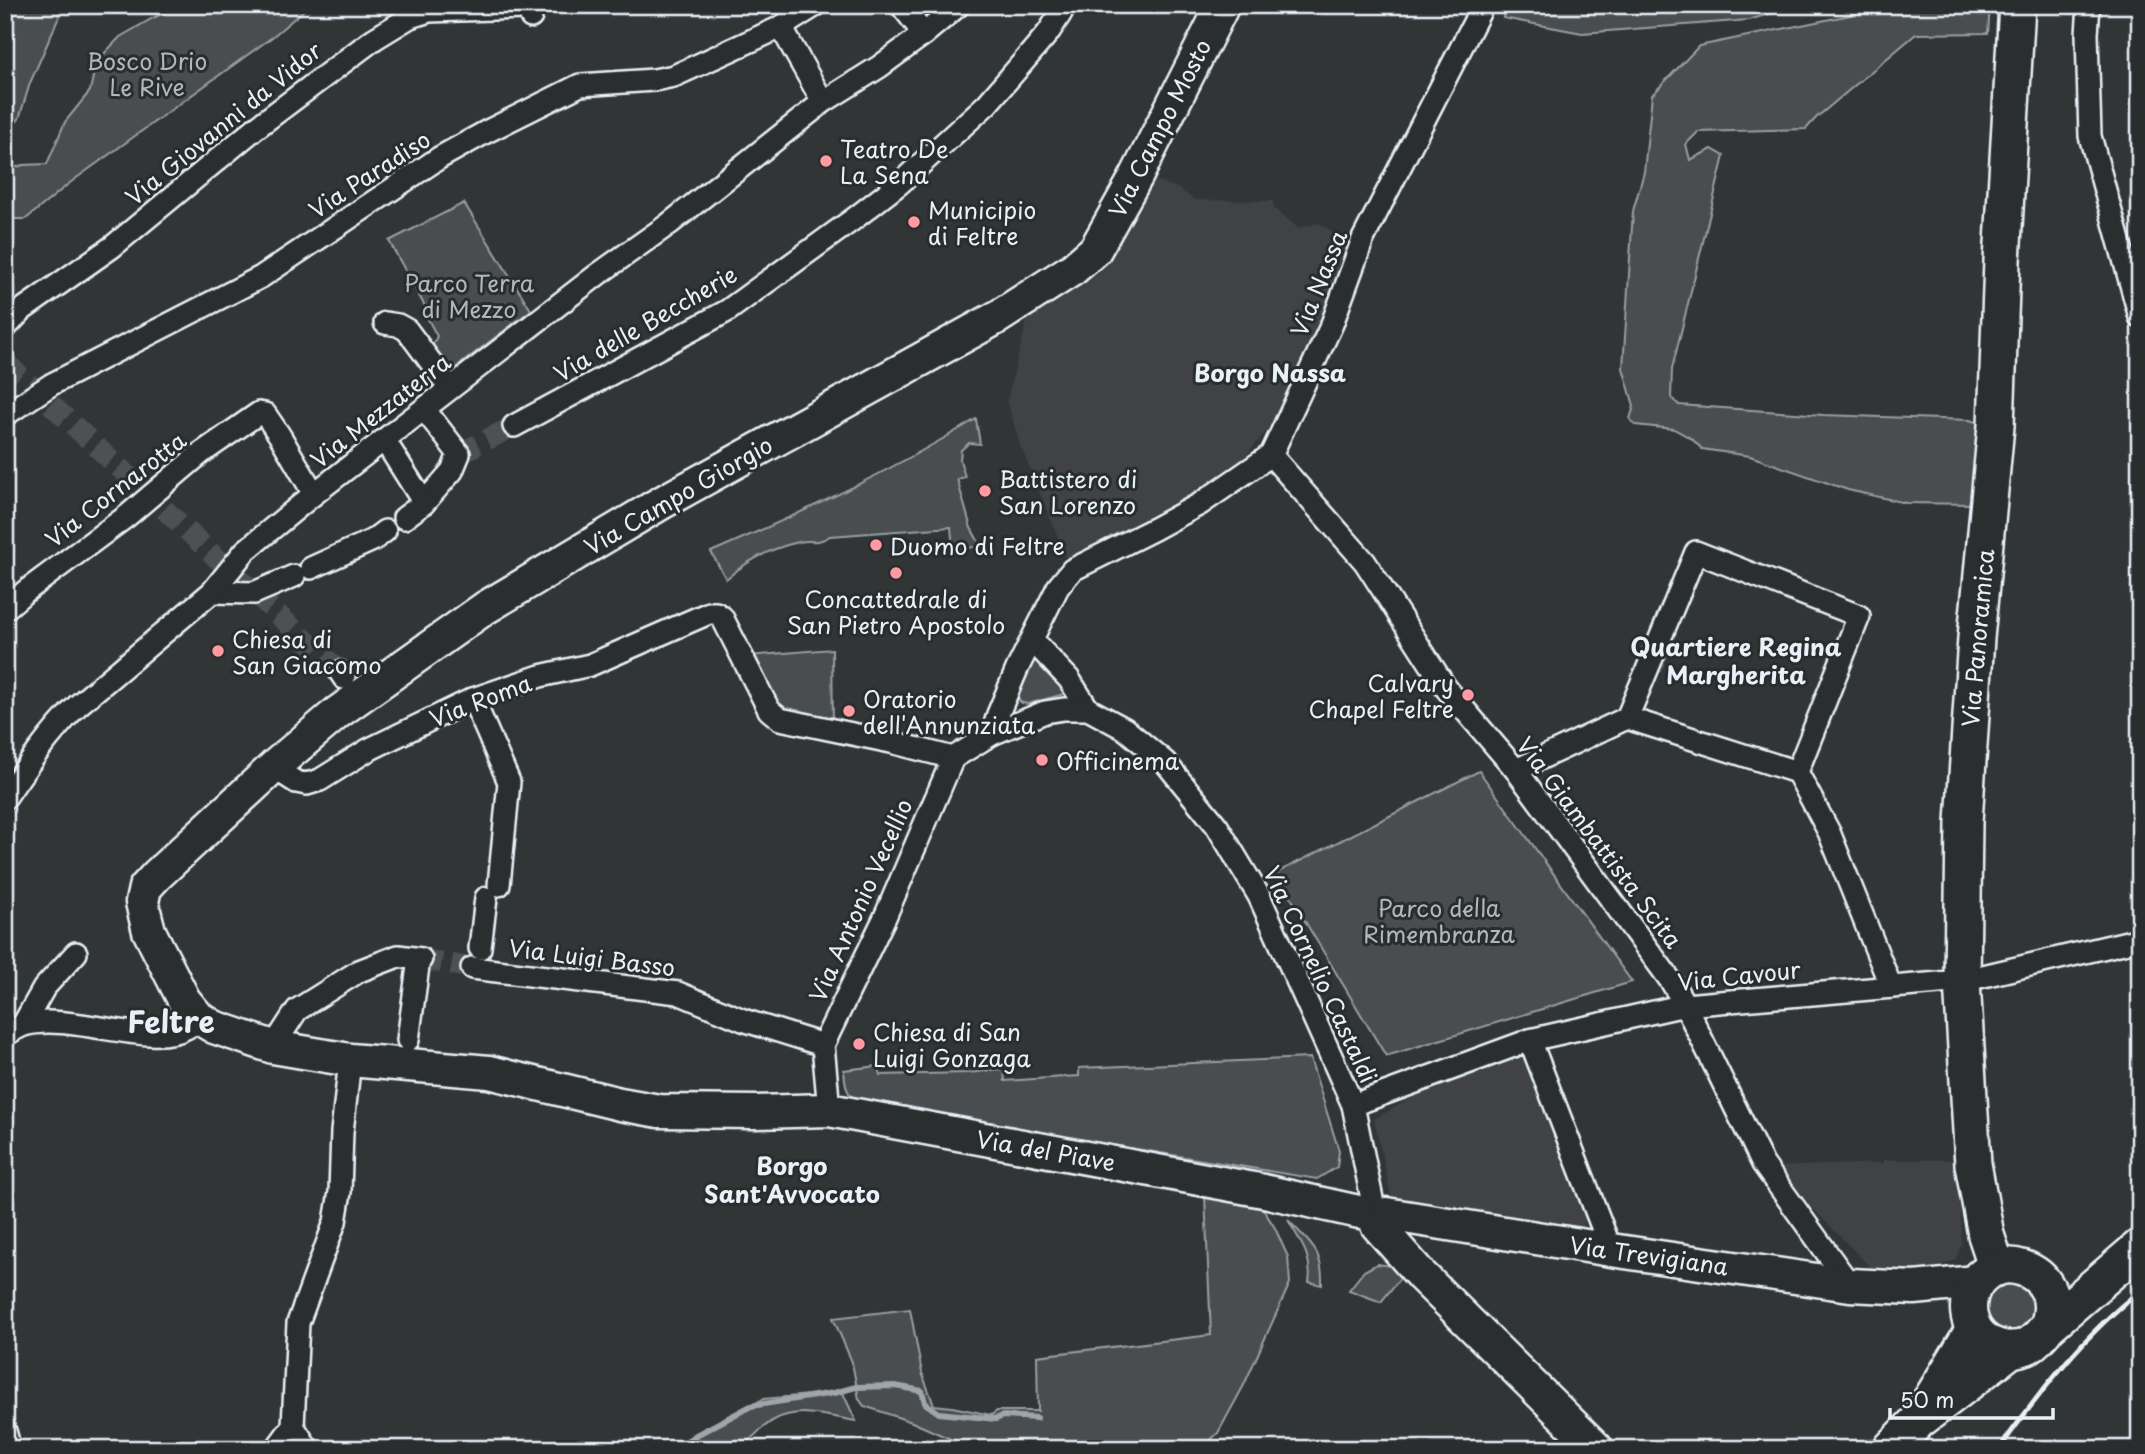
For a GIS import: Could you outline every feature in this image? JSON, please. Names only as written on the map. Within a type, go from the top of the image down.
[{"type":"main road","name":"Via Panoramica","points":[[1981,1286],[1962,981],[1964,822],[1976,638],[1996,426],[2017,5]]},
{"type":"main road","points":[[1981,1286],[1990,1344],[2012,1349],[2027,1346],[2130,1255]]},
{"type":"main road","points":[[2048,1326],[2052,1304],[2044,1282],[2130,1255]]},
{"type":"main road","name":"Via Trevigiana","points":[[1981,1286],[2010,1265],[2035,1273],[2044,1282]]},
{"type":"main road","points":[[1918,1421],[1981,1286]]},
{"type":"main road","points":[[1891,1449],[1918,1421],[2012,1349]]},
{"type":"street","name":"Via Paradiso","points":[[5,415],[52,384],[261,277],[439,158],[580,85],[674,76],[781,27],[816,5]]},
{"type":"street","points":[[901,5],[932,28]]},
{"type":"street","name":"Via Mezzaterra","points":[[5,798],[59,724],[212,592],[245,551],[450,388],[597,275],[669,224],[823,102],[879,67],[959,5]]},
{"type":"street","name":"Via delle Beccherie","points":[[514,426],[727,311],[899,184],[987,104],[1048,33],[1063,5]]},
{"type":"street","name":"Via Campo Mosto","points":[[1095,250],[1136,177],[1223,5]]},
{"type":"street","name":"Via Nassa","points":[[992,734],[1007,692],[1032,640],[1058,587],[1072,570],[1200,504],[1271,454],[1332,324],[1363,239],[1483,5]]},
{"type":"street","points":[[2089,5],[2087,34],[2090,136],[2140,317]]},
{"type":"street","name":"Via Giovanni da Vidor","points":[[5,328],[22,310],[111,247],[257,127],[374,39],[410,18],[429,11],[527,8],[531,17]]},
{"type":"street","points":[[781,27],[823,102]]},
{"type":"street","name":"Via Campo Giorgio","points":[[277,764],[337,713],[521,584],[661,503],[998,317],[1073,269],[1095,250]]},
{"type":"street","points":[[385,323],[407,330],[450,388]]},
{"type":"street","points":[[404,517],[424,503],[452,471],[459,454],[424,409]]},
{"type":"street","name":"Via Cornarotta","points":[[5,609],[127,516],[200,454],[259,413],[265,414],[281,436],[314,494]]},
{"type":"street","points":[[385,441],[424,503]]},
{"type":"street","name":"Via Giambattista Scita","points":[[1271,454],[1365,562],[1446,688],[1516,770],[1671,981],[1763,1164],[1850,1285]]},
{"type":"street","points":[[212,592],[254,593],[373,540],[385,531]]},
{"type":"street","points":[[1627,719],[1696,552],[1859,616],[1797,772]]},
{"type":"street","name":"Via Roma","points":[[277,764],[285,775],[296,782],[307,784],[320,780],[368,750],[473,699],[540,676],[590,665],[709,613],[722,617],[769,710],[780,719],[953,758]]},
{"type":"street","points":[[1032,640],[1069,679],[1088,709]]},
{"type":"street","points":[[473,699],[509,782],[493,892],[480,948]]},
{"type":"street","points":[[953,758],[992,734],[1045,712],[1088,709]]},
{"type":"street","name":"Via Cornelio Castaldi","points":[[1088,709],[1125,729],[1165,762],[1217,826],[1259,896],[1353,1105],[1373,1212]]},
{"type":"street","points":[[1516,770],[1627,719],[1797,772],[1829,832],[1891,987]]},
{"type":"street","name":"Via Antonio Vecellio","points":[[823,1045],[885,917],[953,758]]},
{"type":"street","points":[[14,1030],[68,1023],[153,1034],[171,1033],[184,1029],[199,1018],[184,1000],[149,931],[142,902],[145,888],[177,855],[277,764]]},
{"type":"street","name":"Via Cavour","points":[[1353,1105],[1530,1040],[1685,1005],[1962,981],[2140,939]]},
{"type":"street","points":[[14,1030],[44,988],[76,953]]},
{"type":"street","points":[[273,1047],[297,1010],[359,971],[397,957],[420,959],[408,1040]]},
{"type":"street","name":"Via Luigi Basso","points":[[472,968],[678,993],[743,1020],[823,1045]]},
{"type":"street","name":"Via del Piave","points":[[199,1018],[214,1027],[273,1047],[350,1060],[489,1072],[659,1111],[829,1110],[1264,1191]]},
{"type":"street","points":[[1530,1040],[1611,1250]]},
{"type":"street","points":[[823,1045],[829,1110]]},
{"type":"street","points":[[276,1449],[293,1426],[299,1323],[331,1233],[340,1192],[342,1132],[350,1060]]},
{"type":"street","name":"Via Trevigiana","points":[[1264,1191],[1373,1212],[1850,1285],[1914,1288],[1981,1286]]},
{"type":"street","points":[[1373,1212],[1421,1275],[1597,1449]]},
{"type":"street","points":[[293,1426],[309,1449]]},
{"type":"street","points":[[5,1431],[10,1449]]},
{"type":"shaded area","points":[[1151,178],[1177,188],[1195,200],[1273,201],[1274,208],[1298,228],[1319,223],[1353,245],[1348,262],[1339,274],[1332,301],[1277,419],[1241,461],[1213,486],[1095,552],[1102,567],[1075,579],[1020,445],[1007,400],[1029,312]]},
{"type":"shaded area","points":[[1524,1051],[1552,1131],[1576,1180],[1586,1218],[1583,1232],[1392,1200],[1374,1119],[1438,1083]]},
{"type":"shaded area","points":[[1884,1160],[1957,1160],[1962,1244],[1955,1260],[1928,1271],[1874,1271],[1772,1167],[1884,1163]]},
{"type":"green space","name":"Bosco Drio Le Rive","points":[[5,5],[62,5],[30,83],[19,119],[5,133]]},
{"type":"green space","name":"Bosco Drio Le Rive","points":[[181,5],[310,5],[271,38],[71,182],[26,219],[5,219],[5,171],[23,165],[47,164],[65,122],[90,91],[96,62],[120,37]]},
{"type":"green space","points":[[1506,5],[1799,5],[1749,20],[1582,33],[1503,18]]},
{"type":"green space","points":[[1881,5],[1990,5],[1988,33],[1916,34],[1806,129],[1698,132],[1686,144],[1690,160],[1712,149],[1724,156],[1672,369],[1671,397],[1679,405],[1823,415],[1970,420],[1981,424],[1973,504],[1906,503],[1848,490],[1750,456],[1702,449],[1692,439],[1674,429],[1635,425],[1630,419],[1634,406],[1623,368],[1633,211],[1644,172],[1652,95],[1699,46],[1879,9]]},
{"type":"green space","name":"Parco Terra di Mezzo","points":[[464,203],[531,310],[454,369],[441,364],[432,347],[437,336],[424,312],[427,310],[389,241]]},
{"type":"green space","points":[[976,419],[980,444],[969,443],[961,450],[960,460],[965,477],[957,479],[971,528],[981,546],[953,550],[951,527],[830,536],[769,551],[726,579],[711,552],[846,490]]},
{"type":"green space","points":[[832,649],[833,724],[781,709],[748,656]]},
{"type":"green space","points":[[1032,658],[1040,659],[1065,691],[1064,694],[1028,704],[1020,701],[1020,684]]},
{"type":"green space","name":"Parco della Rimembranza","points":[[1479,771],[1632,982],[1386,1056],[1276,873]]},
{"type":"green space","points":[[1310,1058],[1339,1151],[1337,1167],[1317,1179],[858,1103],[847,1088],[844,1070],[878,1066],[880,1075],[968,1073],[1004,1069],[1005,1081],[1079,1076],[1079,1068]]},
{"type":"green space","points":[[1205,1196],[1263,1209],[1288,1257],[1290,1283],[1244,1385],[1218,1433],[1201,1449],[973,1449],[912,1422],[864,1406],[859,1399],[852,1362],[833,1318],[910,1309],[922,1373],[934,1405],[991,1415],[997,1411],[1038,1411],[1037,1356],[1211,1335]]},
{"type":"green space","points":[[1288,1220],[1318,1255],[1322,1285],[1309,1282],[1307,1257]]},
{"type":"green space","points":[[1377,1264],[1391,1266],[1404,1273],[1381,1302],[1349,1290],[1364,1271]]},
{"type":"green space","points":[[2005,1279],[2033,1289],[2039,1317],[2016,1336],[1989,1327],[1983,1298]]},
{"type":"green space","points":[[842,1391],[856,1421],[815,1414],[794,1414],[770,1423],[740,1449],[670,1449],[763,1399]]},
{"type":"waterway","points":[[675,1449],[751,1406],[856,1387],[895,1386],[922,1391],[925,1403],[939,1413],[996,1419],[1003,1416],[1037,1418]]},
{"type":"tunnel","points":[[5,362],[340,672]]},
{"type":"tunnel","points":[[459,454],[514,426]]},
{"type":"tunnel","points":[[421,959],[472,968]]},
{"type":"railway","points":[[1999,1449],[2047,1385],[2082,1345],[2140,1291]]},
{"type":"place","name":"Teatro De La Sena","points":[[826,161]]},
{"type":"place","name":"Municipio di Feltre","points":[[914,222]]},
{"type":"place","name":"Battistero di San Lorenzo","points":[[985,491]]},
{"type":"place","name":"Duomo di Feltre","points":[[876,545]]},
{"type":"place","name":"Concattedrale di San Pietro Apostolo","points":[[896,573]]},
{"type":"place","name":"Chiesa di San Giacomo","points":[[218,651]]},
{"type":"place","name":"Calvary Chapel Feltre","points":[[1468,695]]},
{"type":"place","name":"Oratorio dell'Annunziata","points":[[849,711]]},
{"type":"place","name":"Officinema","points":[[1042,760]]},
{"type":"place","name":"Chiesa di San Luigi Gonzaga","points":[[859,1044]]},
{"type":"district","name":"Borgo Nassa","points":[[1270,372]]},
{"type":"district","name":"Quartiere Regina Margherita","points":[[1736,660]]},
{"type":"district","name":"Feltre","points":[[171,1020]]},
{"type":"district","name":"Borgo Sant'Avvocato","points":[[792,1179]]}]
